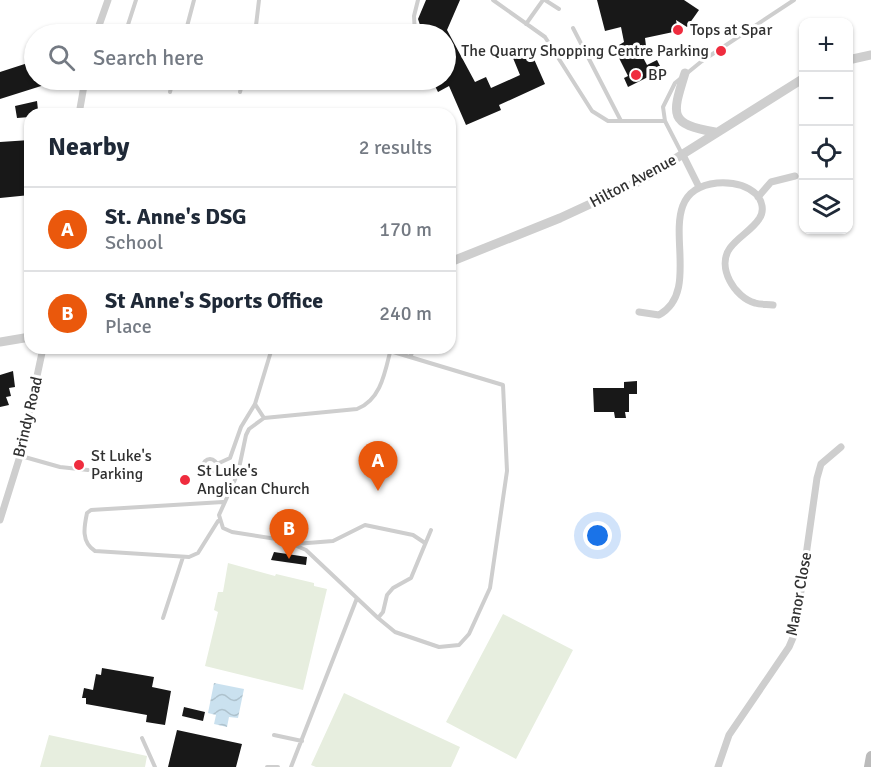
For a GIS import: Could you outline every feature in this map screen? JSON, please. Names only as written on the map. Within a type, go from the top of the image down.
[{"type":"main road","points":[[869,767],[871,756]]},
{"type":"street","points":[[100,24],[108,0]]},
{"type":"street","points":[[853,59],[871,55]]},
{"type":"street","points":[[685,73],[676,107],[677,116],[681,123],[690,128],[716,132]]},
{"type":"street","name":"Hilton Avenue","points":[[456,260],[570,213],[640,181],[799,81]]},
{"type":"street","points":[[80,108],[83,90]]},
{"type":"street","points":[[683,155],[699,187]]},
{"type":"street","points":[[758,196],[771,182],[795,176]]},
{"type":"street","points":[[639,312],[659,315],[670,308],[674,300],[679,287],[680,214],[690,194],[699,187],[728,182],[749,188],[758,196],[763,211],[759,219],[728,250],[725,259],[727,273],[733,288],[743,298],[755,303],[773,305]]},
{"type":"street","points":[[0,342],[24,338]]},
{"type":"street","name":"Brindy Road","points":[[0,520],[20,456],[43,354]]},
{"type":"street","name":"Manor Close","points":[[718,767],[729,735],[789,647],[795,633],[817,478],[821,464],[841,447]]},
{"type":"lane","points":[[128,24],[136,0]]},
{"type":"lane","points":[[188,24],[195,0]]},
{"type":"lane","points":[[256,24],[259,0]]},
{"type":"lane","points":[[414,24],[418,0]]},
{"type":"lane","points":[[493,0],[545,36],[592,111],[599,118],[621,121],[665,121]]},
{"type":"lane","points":[[526,24],[544,0],[559,9]]},
{"type":"lane","points":[[683,155],[665,121],[663,107],[668,95],[685,73],[794,0]]},
{"type":"lane","points":[[573,28],[621,121]]},
{"type":"lane","points":[[217,464],[230,458],[241,427],[255,404],[270,354]]},
{"type":"lane","points":[[224,502],[95,510],[87,513],[84,526],[85,540],[95,551],[183,557],[198,553],[219,520],[224,502],[238,473],[249,429],[264,418],[357,409],[369,404],[375,397],[390,354]]},
{"type":"lane","points":[[295,544],[322,564],[378,618],[396,632],[439,647],[459,645],[469,634],[490,588],[507,471],[503,385],[404,354]]},
{"type":"lane","points":[[255,404],[264,418]]},
{"type":"lane","points":[[20,456],[60,467],[88,470]]},
{"type":"lane","points":[[219,520],[227,531],[295,544],[333,541],[365,525],[413,535],[425,543]]},
{"type":"lane","points":[[378,618],[383,612],[387,595],[393,588],[411,578],[431,530]]},
{"type":"lane","points":[[163,618],[183,557]]},
{"type":"lane","points":[[291,767],[357,598]]},
{"type":"lane","points":[[274,735],[302,741]]},
{"type":"lane","points":[[142,738],[155,767]]},
{"type":"lane","points":[[267,767],[278,767]]},
{"type":"green space","points":[[228,563],[275,576],[276,574],[314,583],[314,586],[327,589],[303,690],[205,666],[218,612],[214,610],[218,592],[223,592]]},
{"type":"green space","points":[[503,614],[573,650],[516,759],[446,722]]},
{"type":"green space","points":[[344,693],[460,747],[451,767],[316,767],[311,765]]},
{"type":"green space","points":[[49,735],[147,756],[145,767],[40,767]]},
{"type":"water","points":[[214,683],[244,689],[238,718],[229,717],[227,727],[214,724],[216,715],[208,713]]},
{"type":"building","points":[[426,0],[460,0],[450,24],[420,24],[418,19]]},
{"type":"building","points":[[597,0],[684,0],[699,10],[687,27],[676,20],[678,31],[645,38],[646,46],[638,48],[647,65],[657,60],[662,70],[628,87],[624,78],[628,76],[614,48],[624,42],[621,27],[605,31]]},
{"type":"building","points":[[456,47],[475,82],[486,77],[491,88],[520,75],[513,58],[530,50],[545,84],[499,105],[501,110],[466,125],[451,90],[456,90]]},
{"type":"building","points":[[24,64],[24,90],[28,90],[0,99],[0,72]]},
{"type":"building","points":[[37,101],[38,108],[24,108],[24,117],[17,118],[15,106]]},
{"type":"building","points":[[24,140],[24,196],[0,198],[0,142]]},
{"type":"building","points":[[13,371],[15,387],[9,388],[11,396],[6,397],[9,405],[0,407],[0,375]]},
{"type":"building","points":[[637,381],[637,394],[629,394],[629,412],[625,412],[626,418],[615,418],[614,412],[594,412],[593,388],[624,388],[624,382]]},
{"type":"building","points":[[274,552],[307,557],[306,565],[271,560]]},
{"type":"building","points":[[102,668],[154,677],[152,687],[171,691],[165,725],[146,722],[147,715],[86,704],[86,698],[82,698],[84,688],[93,690],[96,674],[101,675]]},
{"type":"building","points":[[184,707],[205,712],[203,721],[182,716]]},
{"type":"building","points":[[177,730],[242,744],[236,767],[168,767]]},
{"type":"place","name":"Tops at Spar","points":[[678,30]]},
{"type":"place","name":"The Quarry Shopping Centre Parking","points":[[721,51]]},
{"type":"place","name":"BP","points":[[636,75]]},
{"type":"place","name":"St Luke's Parking","points":[[79,465]]},
{"type":"place","name":"St Luke's Anglican Church","points":[[185,480]]},
{"type":"place","name":"St. Anne's DSG","points":[[378,491]]},
{"type":"place","name":"St Anne's Sports Office","points":[[289,559]]}]
